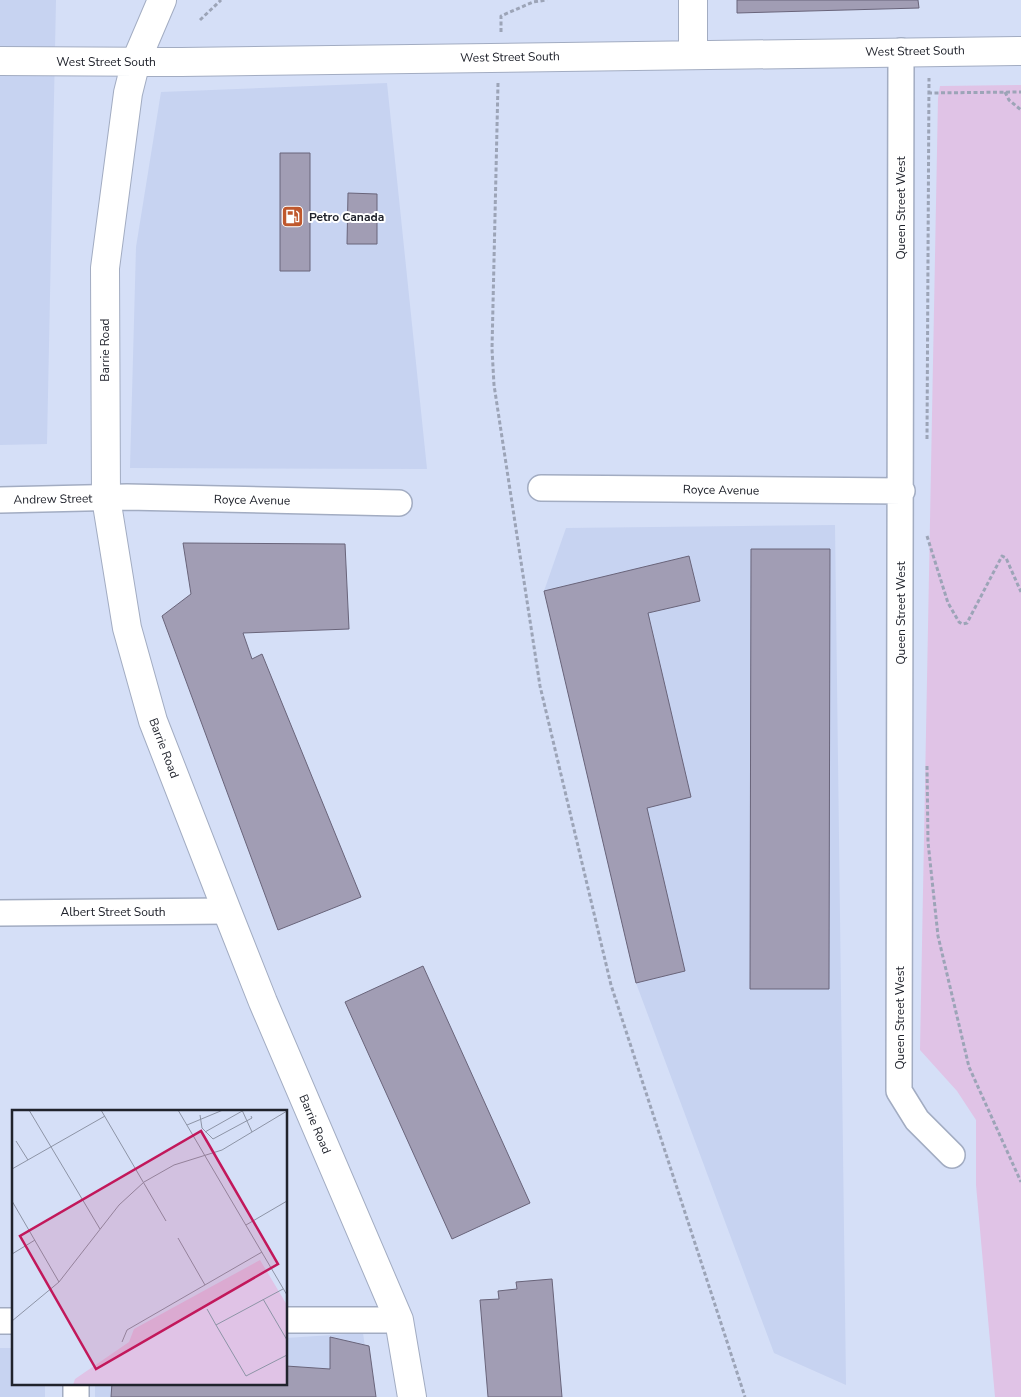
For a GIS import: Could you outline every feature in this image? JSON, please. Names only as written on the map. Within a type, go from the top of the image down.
[{"type":"street","name":"Barrie Road","points":[[162,0],[136,61],[128,93],[105,268],[106,498],[127,628],[153,721],[227,911],[263,1002],[400,1320],[412,1397]]},
{"type":"street","points":[[693,0],[693,54]]},
{"type":"street","name":"West Street South","points":[[0,61],[501,58],[1021,50]]},
{"type":"street","name":"Queen Street West","points":[[901,51],[902,491],[899,1090],[917,1120],[952,1155]]},
{"type":"street","name":"Royce Avenue","points":[[541,488],[902,491]]},
{"type":"street","name":"Royce Avenue","points":[[106,498],[398,503]]},
{"type":"street","name":"Andrew Street","points":[[0,500],[106,498]]},
{"type":"street","name":"Albert Street South","points":[[0,913],[227,911]]},
{"type":"street","points":[[288,1320],[400,1320]]},
{"type":"street","points":[[76,1384],[76,1397]]},
{"type":"path","points":[[200,20],[220,0]]},
{"type":"path","points":[[547,0],[533,2],[501,16],[492,349],[494,385],[540,686],[610,985],[745,1397]]},
{"type":"path","points":[[927,440],[928,93],[930,51]]},
{"type":"path","points":[[1005,92],[1009,100],[1021,110]]},
{"type":"path","points":[[928,93],[1021,92]]},
{"type":"path","points":[[927,527],[927,555]]},
{"type":"path","points":[[927,536],[948,603],[958,622],[962,624],[967,622],[1002,556],[1006,558],[1021,592]]},
{"type":"path","points":[[927,764],[928,842],[938,936],[969,1067],[1021,1182]]},
{"type":"shaded area","points":[[0,0],[56,0],[47,444],[0,445]]},
{"type":"shaded area","points":[[387,83],[427,469],[130,468],[136,247],[161,92]]},
{"type":"shaded area","points":[[1021,85],[1021,1397],[995,1397],[976,1185],[976,1120],[957,1091],[920,1050],[938,98],[940,86]]},
{"type":"shaded area","points":[[835,525],[846,1385],[774,1353],[636,983],[544,591],[566,528]]},
{"type":"shaded area","points":[[363,1333],[372,1397],[95,1397],[95,1384],[288,1384],[288,1338]]},
{"type":"shaded area","points":[[0,1348],[12,1348],[12,1384],[45,1384],[45,1397],[0,1397]]},
{"type":"building","points":[[737,0],[918,0],[919,8],[737,13]]},
{"type":"building","points":[[280,153],[310,153],[310,271],[280,271]]},
{"type":"building","points":[[348,193],[377,194],[377,244],[347,244]]},
{"type":"building","points":[[183,543],[345,544],[349,629],[243,633],[252,659],[262,654],[361,897],[278,930],[162,616],[191,594]]},
{"type":"building","points":[[751,549],[830,549],[829,989],[750,989]]},
{"type":"building","points":[[689,556],[700,601],[648,613],[691,797],[647,808],[685,971],[636,983],[544,591]]},
{"type":"building","points":[[423,966],[530,1203],[452,1239],[345,1002]]},
{"type":"building","points":[[552,1279],[562,1397],[488,1397],[480,1300],[499,1299],[498,1291],[517,1289],[516,1282]]},
{"type":"building","points":[[330,1337],[369,1346],[376,1397],[111,1397],[112,1384],[288,1384],[288,1366],[330,1369]]},
{"type":"place","name":"Petro Canada","points":[[293,217]]}]
